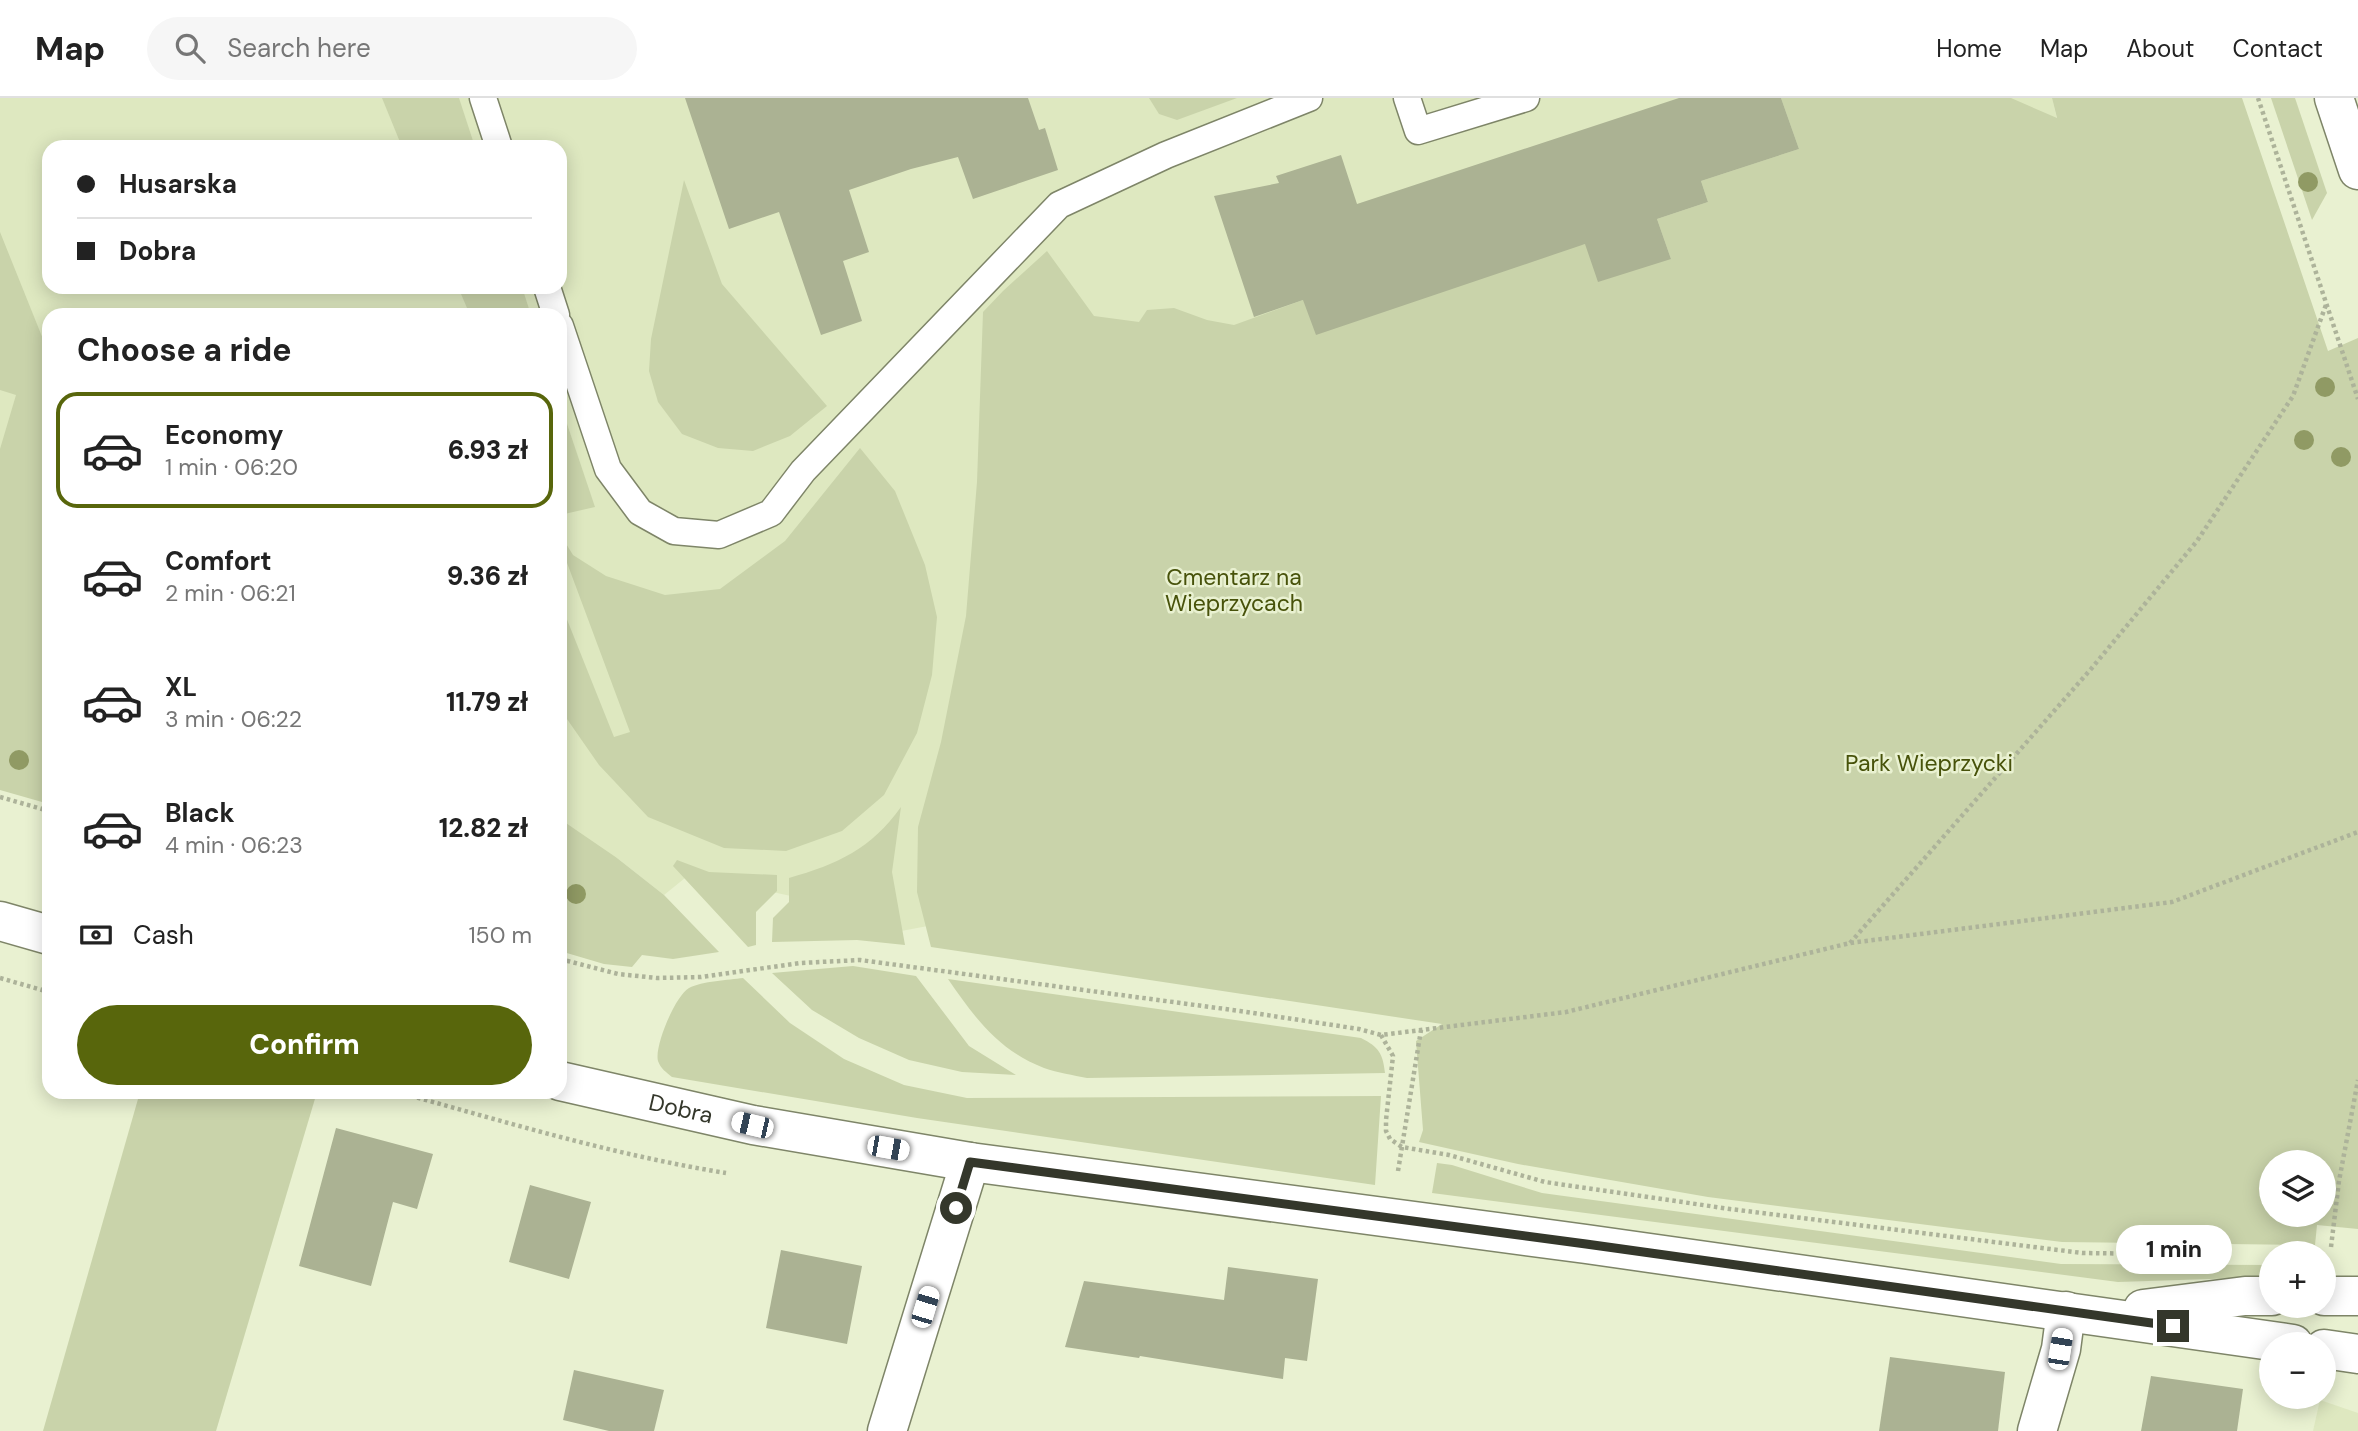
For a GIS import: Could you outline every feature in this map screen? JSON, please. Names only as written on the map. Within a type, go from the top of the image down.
[{"type":"street","points":[[2334,98],[2358,170]]},
{"type":"street","points":[[0,921],[42,933]]},
{"type":"street","name":"Dobra","points":[[567,1083],[752,1125],[970,1162],[2259,1339]]},
{"type":"street","points":[[887,1431],[970,1162]]},
{"type":"street","name":"Dobra","points":[[2079,1313],[2259,1296]]},
{"type":"street","points":[[2336,1296],[2358,1296]]},
{"type":"street","points":[[2037,1431],[2060,1349],[2079,1313]]},
{"type":"street","points":[[2336,1351],[2358,1354]]},
{"type":"lane","points":[[483,98],[497,140]]},
{"type":"lane","points":[[567,347],[608,470],[640,512],[674,531],[719,535],[772,513],[803,471],[1059,205],[1166,155],[1309,98]]},
{"type":"lane","points":[[1407,98],[1418,131],[1526,98]]},
{"type":"path","points":[[2259,98],[2358,399]]},
{"type":"path","points":[[1850,943],[2091,669],[2197,541],[2293,396],[2327,302]]},
{"type":"path","points":[[0,797],[42,809]]},
{"type":"path","points":[[567,961],[618,974],[657,978],[701,977],[800,963],[860,960],[1240,1011],[1359,1029],[1381,1035],[1566,1012],[1850,943],[2172,902],[2358,832]]},
{"type":"path","points":[[0,978],[42,990]]},
{"type":"path","points":[[1389,1218],[1421,1030]]},
{"type":"path","points":[[1381,1035],[1393,1056],[1386,1131],[1390,1139],[1402,1147],[1449,1155],[1545,1182],[1730,1209],[2082,1253],[2163,1254]]},
{"type":"path","points":[[2332,1241],[2339,1181],[2358,1080]]},
{"type":"shaded area","points":[[0,98],[2052,98],[2057,119],[933,925],[896,932],[888,917],[690,874],[664,895],[617,858],[567,847],[567,308],[42,308],[42,723],[0,711]]},
{"type":"shaded area","points":[[2336,1405],[2358,1413],[2358,1431],[2313,1431],[2318,1409],[2336,1409]]},
{"type":"green space","points":[[382,98],[459,98],[473,140],[399,140]]},
{"type":"green space","points":[[1149,98],[1237,98],[1177,120],[1159,114]]},
{"type":"green space","points":[[1781,98],[2011,98],[2057,118],[2052,98],[2242,98],[2328,351],[2358,338],[2358,1229],[2336,1227],[2336,1150],[2259,1150],[2259,1227],[2317,1227],[2315,1241],[2259,1241],[2259,1244],[2062,1242],[1708,1197],[1518,1164],[1419,1142],[1423,1130],[1416,1041],[1442,1024],[931,947],[917,892],[918,827],[941,742],[966,616],[977,482],[983,312],[1003,291],[1047,251],[1094,316],[1139,322],[1147,310],[1174,308],[1207,320],[1234,325],[1303,300],[1585,244],[1671,259],[1657,219],[1708,202],[1701,181],[1799,149]]},
{"type":"green space","points":[[2271,98],[2295,98],[2327,193],[2312,220]]},
{"type":"green space","points":[[684,180],[722,284],[827,406],[790,436],[753,451],[718,448],[682,434],[658,402],[649,371],[651,339]]},
{"type":"green space","points":[[0,232],[42,337],[42,802],[0,790],[0,449],[16,395],[0,390]]},
{"type":"green space","points":[[461,294],[524,294],[529,308],[467,308]]},
{"type":"green space","points":[[567,424],[595,507],[567,513]]},
{"type":"green space","points":[[860,448],[895,491],[925,565],[937,617],[932,675],[917,733],[884,795],[842,831],[786,851],[724,848],[648,817],[599,765],[567,719],[567,620],[614,737],[630,732],[567,563],[567,545],[573,555],[606,576],[665,595],[720,589],[785,541]]},
{"type":"green space","points":[[901,807],[892,872],[905,945],[857,940],[772,942],[773,918],[789,902],[789,878],[823,867],[852,853],[878,834]]},
{"type":"green space","points":[[567,824],[664,895],[719,952],[673,959],[642,955],[632,967],[604,964],[567,953]]},
{"type":"green space","points":[[677,860],[709,872],[777,875],[777,891],[756,912],[756,945],[748,947],[673,866]]},
{"type":"green space","points":[[853,966],[916,976],[969,1046],[1016,1075],[962,1072],[909,1060],[859,1038],[812,1010],[772,973]]},
{"type":"green space","points":[[743,978],[790,1023],[844,1059],[904,1085],[967,1098],[1381,1096],[1375,1185],[917,1118],[672,1077],[658,1061],[659,1045],[672,1011],[683,993],[689,988],[708,982]]},
{"type":"green space","points":[[948,979],[1361,1038],[1379,1052],[1385,1073],[1087,1078],[1065,1074],[1028,1061],[1001,1042],[978,1019]]},
{"type":"green space","points":[[138,1099],[315,1099],[216,1431],[43,1431]]},
{"type":"green space","points":[[1437,1163],[1452,1165],[1542,1193],[2061,1264],[2259,1265],[2259,1277],[2118,1282],[1432,1193]]},
{"type":"building","points":[[685,98],[1028,98],[1039,130],[1045,128],[1058,170],[973,199],[958,157],[911,169],[849,190],[869,252],[843,261],[862,321],[821,335],[779,212],[729,229]]},
{"type":"building","points":[[1679,98],[1781,98],[1799,149],[1701,181],[1708,202],[1657,219],[1671,259],[1598,282],[1585,244],[1316,335],[1303,300],[1254,317],[1214,196],[1279,183],[1276,176],[1341,155],[1357,204]]},
{"type":"building","points":[[336,1128],[433,1154],[417,1209],[393,1202],[371,1286],[299,1266]]},
{"type":"building","points":[[530,1185],[591,1202],[569,1279],[509,1262]]},
{"type":"building","points":[[781,1250],[862,1266],[847,1344],[766,1328]]},
{"type":"building","points":[[1228,1267],[1318,1279],[1307,1361],[1285,1358],[1283,1379],[1065,1347],[1084,1281],[1224,1300]]},
{"type":"building","points":[[1890,1357],[2005,1372],[1998,1431],[1879,1431]]},
{"type":"building","points":[[574,1370],[664,1390],[654,1431],[609,1431],[563,1420]]},
{"type":"building","points":[[2151,1376],[2243,1389],[2237,1431],[2141,1431]]},
{"type":"route","points":[[956,1208],[970,1162],[2173,1326]]},
{"type":"park label","name":"Cmentarz na Wieprzycach","points":[[1234,590]]},
{"type":"park label","name":"Park Wieprzycki","points":[[1929,763]]}]
